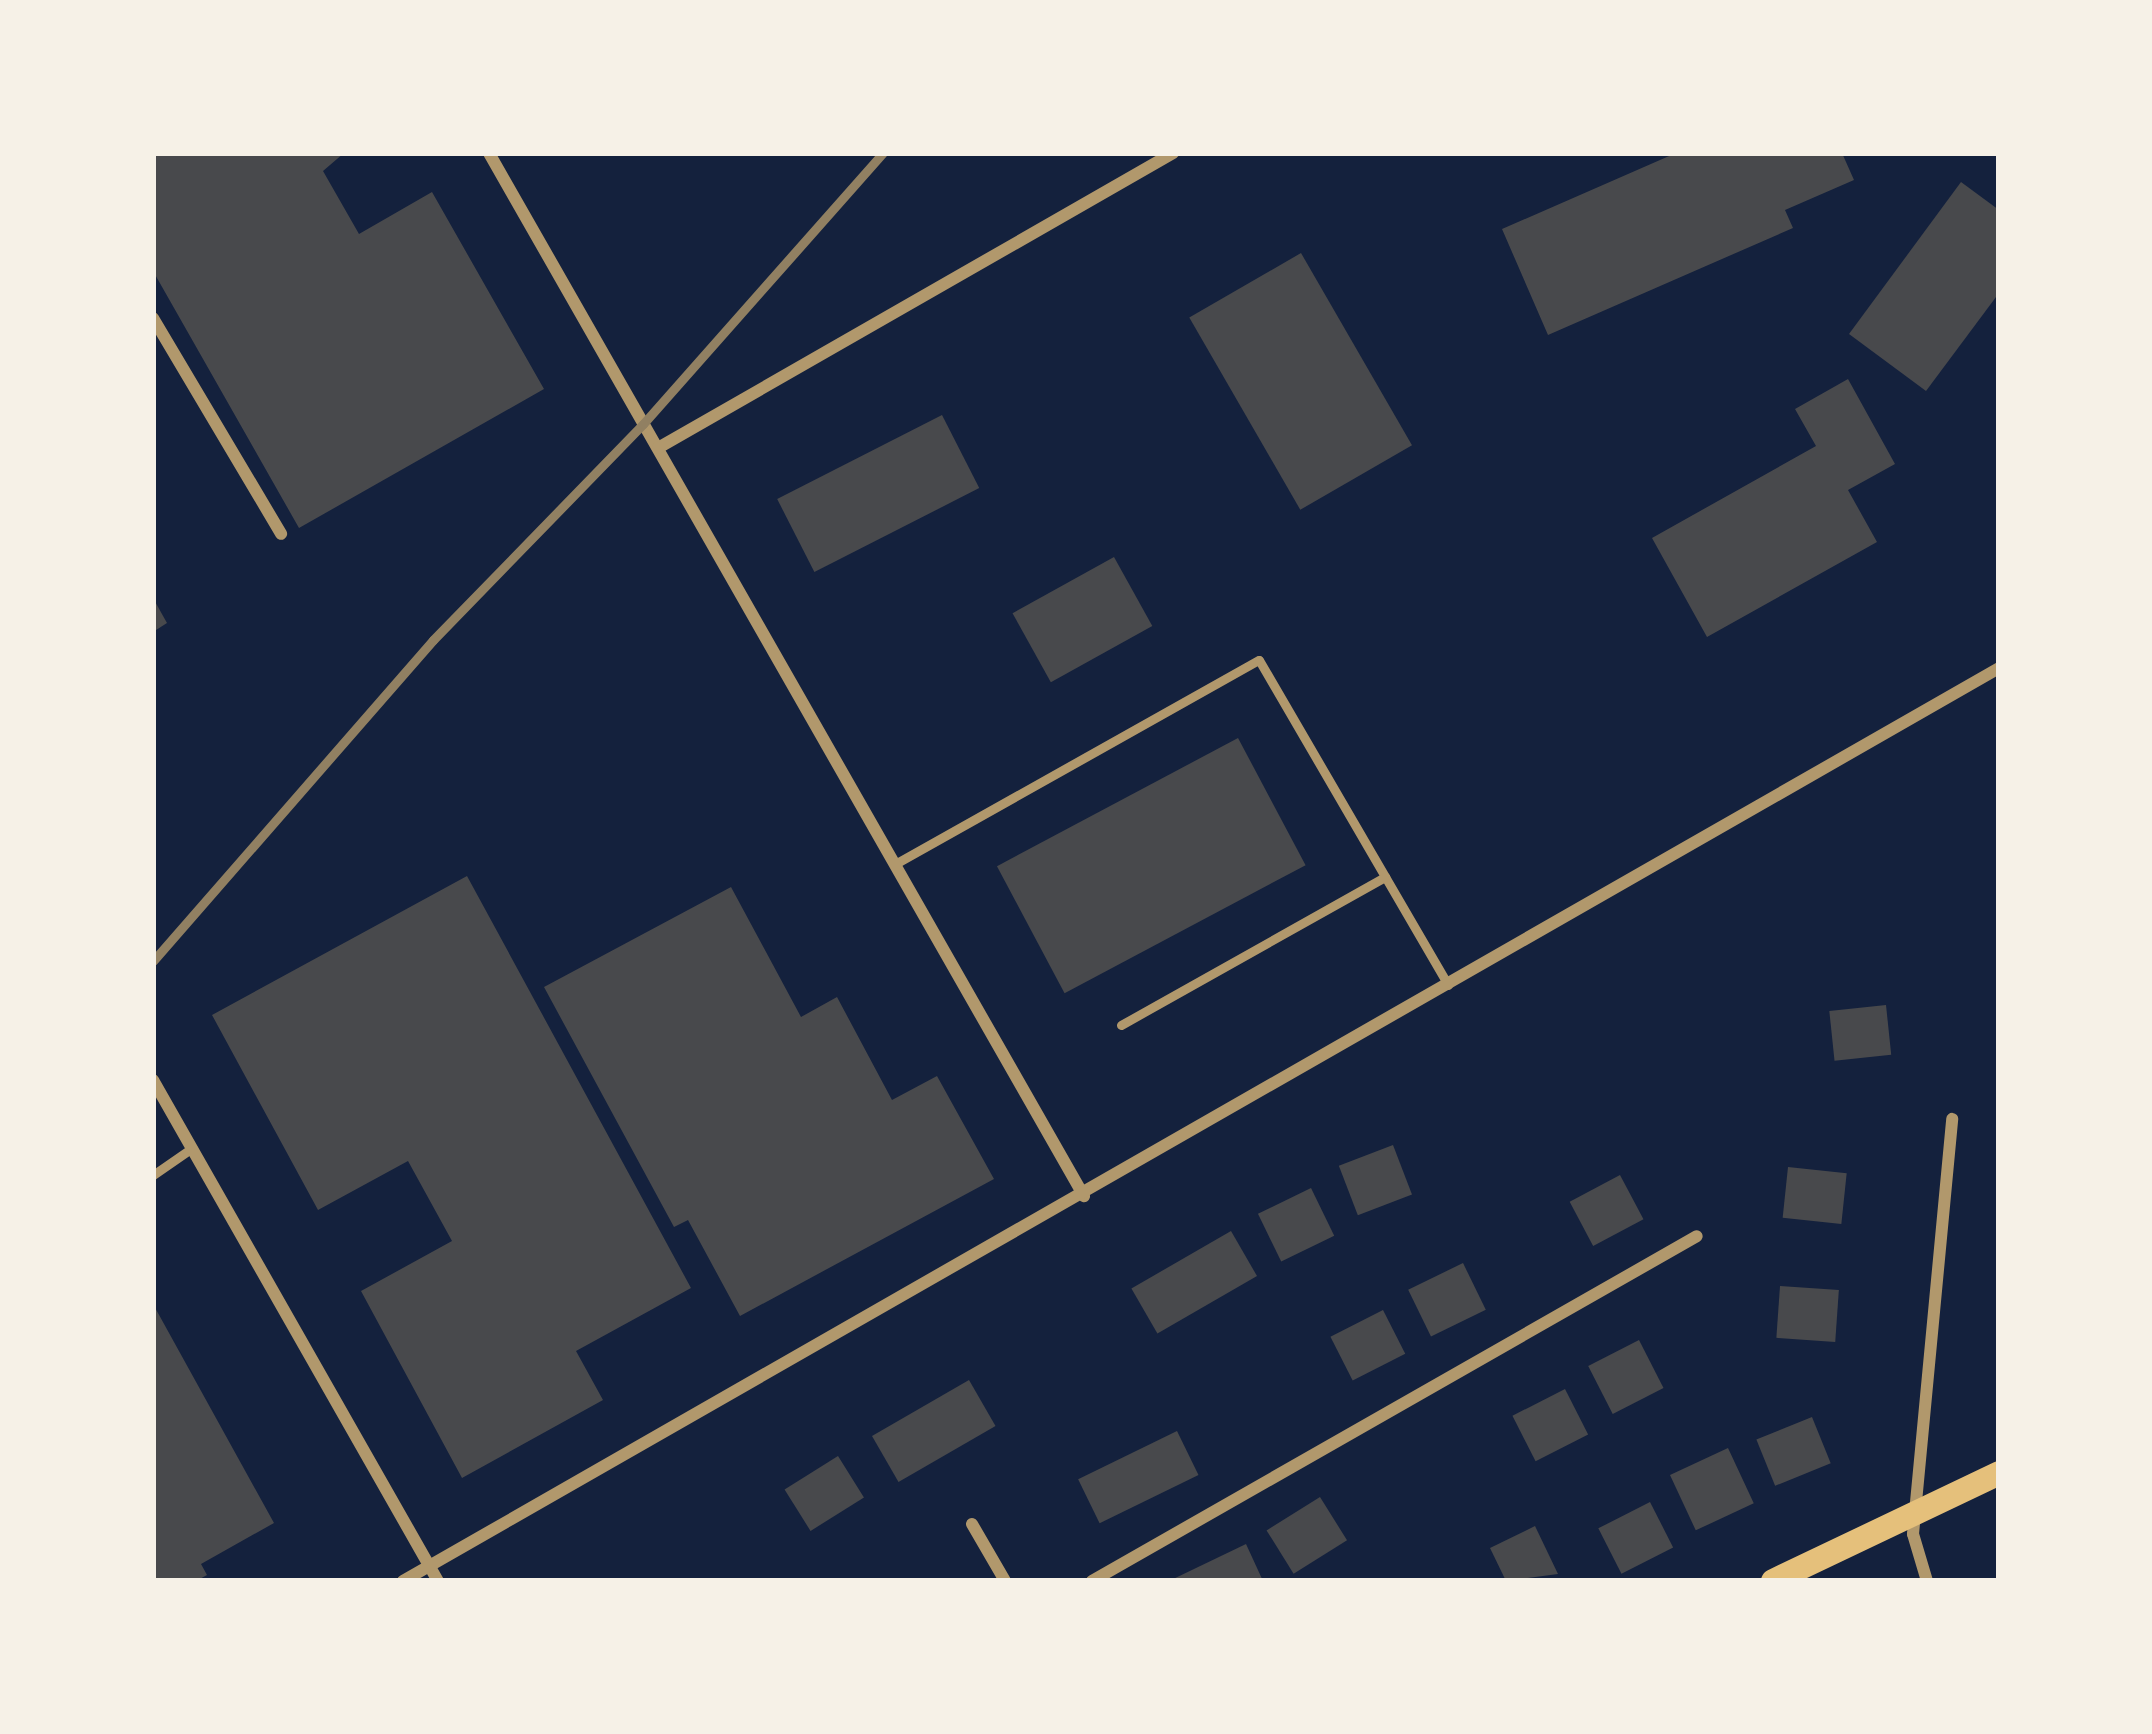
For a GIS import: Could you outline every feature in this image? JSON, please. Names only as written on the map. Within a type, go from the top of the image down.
[{"type":"main road","points":[[1773,1581],[1999,1473]]},
{"type":"street","points":[[489,153],[1084,1196]]},
{"type":"street","points":[[658,448],[1173,153]]},
{"type":"street","points":[[153,318],[281,534]]},
{"type":"street","points":[[403,1581],[1084,1196],[1999,668]]},
{"type":"street","points":[[153,1080],[438,1581]]},
{"type":"street","points":[[1927,1581],[1914,1510],[1952,1119]]},
{"type":"street","points":[[1092,1581],[1697,1236]]},
{"type":"street","points":[[972,1524],[1005,1581]]},
{"type":"lane","points":[[895,864],[1259,660],[1448,986]]},
{"type":"lane","points":[[1121,1025],[1385,878]]},
{"type":"lane","points":[[153,1175],[192,1148]]},
{"type":"building","points":[[153,153],[344,153],[323,171],[359,234],[432,192],[544,389],[299,528],[153,271]]},
{"type":"building","points":[[1676,153],[1842,153],[1854,180],[1785,210],[1793,228],[1548,335],[1502,229]]},
{"type":"building","points":[[1961,182],[1999,210],[1999,293],[1926,391],[1849,334]]},
{"type":"building","points":[[1301,253],[1412,445],[1300,510],[1189,318]]},
{"type":"building","points":[[1848,379],[1895,464],[1848,490],[1877,542],[1707,637],[1652,538],[1816,446],[1795,409]]},
{"type":"building","points":[[942,415],[979,488],[814,572],[777,499]]},
{"type":"building","points":[[1114,557],[1152,626],[1051,682],[1013,613]]},
{"type":"building","points":[[153,598],[167,623],[153,632]]},
{"type":"building","points":[[1238,738],[1306,865],[1065,993],[997,866]]},
{"type":"building","points":[[467,876],[691,1288],[576,1351],[603,1400],[462,1478],[361,1291],[452,1241],[408,1161],[318,1210],[212,1015]]},
{"type":"building","points":[[731,887],[801,1017],[837,997],[892,1100],[937,1076],[994,1179],[740,1316],[688,1220],[674,1227],[544,987]]},
{"type":"building","points":[[1886,1005],[1891,1055],[1835,1061],[1829,1011]]},
{"type":"building","points":[[1393,1145],[1412,1194],[1358,1215],[1339,1166]]},
{"type":"building","points":[[1788,1167],[1847,1173],[1841,1224],[1783,1218]]},
{"type":"building","points":[[1620,1175],[1643,1219],[1593,1246],[1570,1202]]},
{"type":"building","points":[[1311,1188],[1334,1236],[1281,1261],[1258,1214]]},
{"type":"building","points":[[1231,1231],[1257,1276],[1157,1334],[1131,1288]]},
{"type":"building","points":[[1463,1263],[1486,1310],[1431,1336],[1408,1290]]},
{"type":"building","points":[[1780,1286],[1839,1290],[1835,1342],[1776,1338]]},
{"type":"building","points":[[153,1304],[274,1523],[201,1564],[207,1575],[196,1581],[153,1581]]},
{"type":"building","points":[[1383,1310],[1405,1354],[1353,1380],[1330,1337]]},
{"type":"building","points":[[1639,1340],[1664,1388],[1613,1414],[1588,1366]]},
{"type":"building","points":[[969,1380],[995,1426],[899,1482],[872,1436]]},
{"type":"building","points":[[1565,1389],[1588,1434],[1536,1461],[1512,1416]]},
{"type":"building","points":[[1812,1417],[1831,1463],[1775,1486],[1756,1439]]},
{"type":"building","points":[[1177,1431],[1198,1475],[1100,1523],[1078,1479]]},
{"type":"building","points":[[1728,1448],[1754,1503],[1696,1530],[1670,1475]]},
{"type":"building","points":[[838,1456],[864,1498],[811,1531],[785,1489]]},
{"type":"building","points":[[1320,1497],[1347,1540],[1294,1574],[1267,1530]]},
{"type":"building","points":[[1650,1502],[1673,1547],[1621,1574],[1598,1528]]},
{"type":"building","points":[[1535,1526],[1558,1574],[1506,1581],[1490,1548]]},
{"type":"building","points":[[1246,1544],[1263,1581],[1169,1581]]},
{"type":"railway","points":[[153,961],[433,640],[643,424],[883,153]]}]
